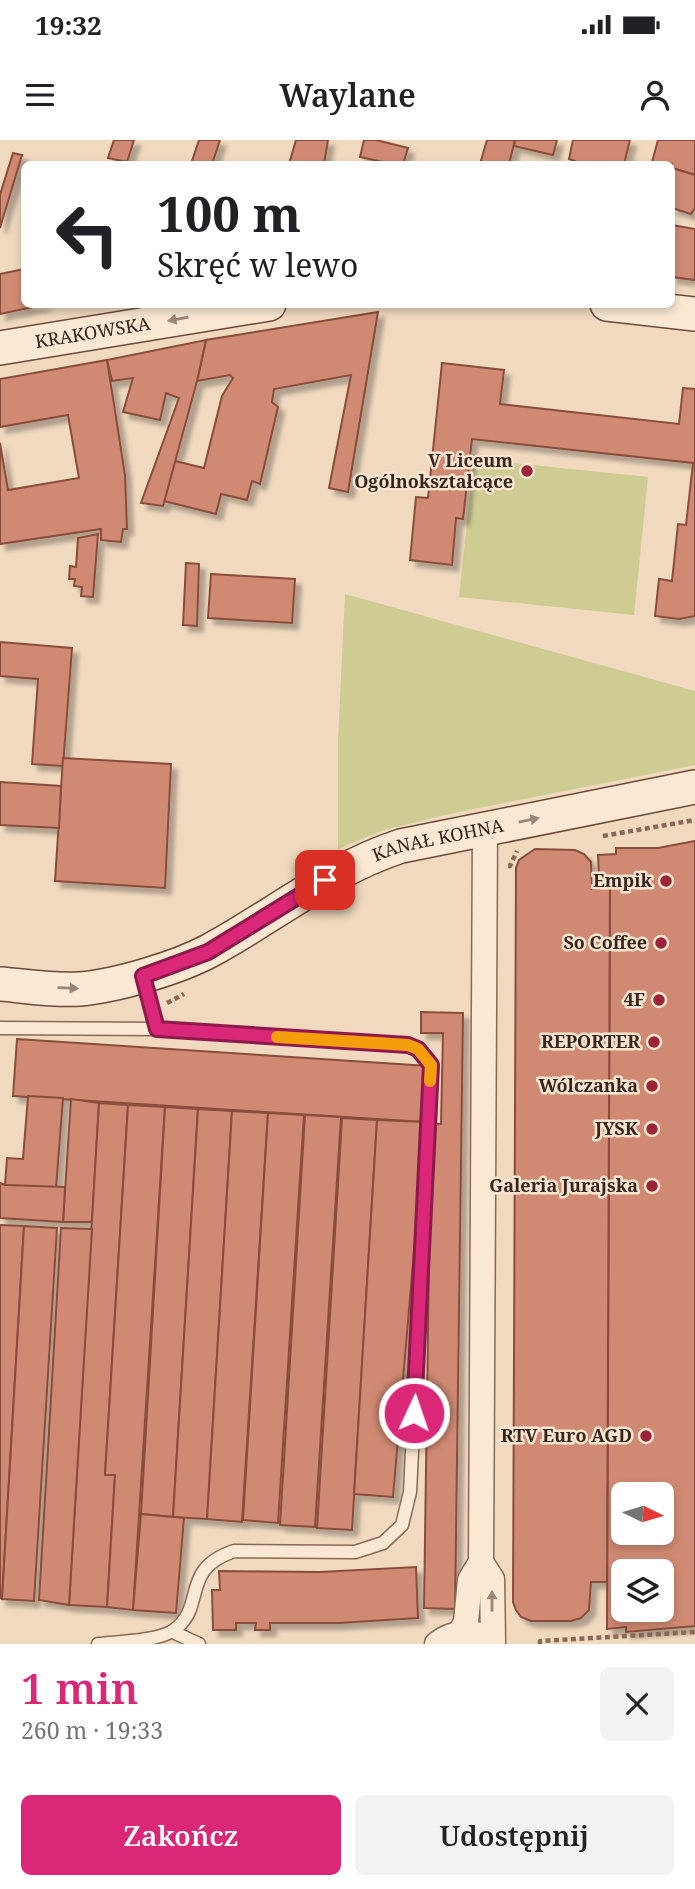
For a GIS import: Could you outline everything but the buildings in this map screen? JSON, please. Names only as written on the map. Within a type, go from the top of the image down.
[{"type":"street","name":"KRAKOWSKA","points":[[0,348],[245,308]]},
{"type":"street","points":[[642,308],[695,314]]},
{"type":"street","name":"KANAŁ KOHNA","points":[[0,984],[80,989],[143,976],[208,952],[325,880],[371,856],[401,846],[485,828],[695,787]]},
{"type":"street","points":[[460,1633],[466,1622],[470,1580],[481,1562],[485,828]]},
{"type":"street","points":[[436,1644],[460,1633],[478,1635],[493,1643],[492,1579],[481,1562]]},
{"type":"lane","points":[[143,976],[157,1029]]},
{"type":"lane","points":[[0,1028],[157,1029],[408,1045],[418,1049],[431,1065],[410,1492],[402,1524],[383,1544],[355,1552],[234,1551],[218,1556],[204,1568],[195,1589],[189,1615],[173,1632],[98,1644]]},
{"type":"lane","points":[[173,1632],[199,1644]]},
{"type":"path","points":[[591,837],[617,835],[695,820]]},
{"type":"path","points":[[485,866],[510,866],[520,848]]},
{"type":"path","points":[[151,1009],[187,992]]},
{"type":"path","points":[[540,1644],[540,1641],[695,1632]]},
{"type":"shaded area","points":[[474,459],[648,477],[634,615],[459,597]]},
{"type":"shaded area","points":[[345,594],[695,691],[695,765],[449,814],[384,830],[338,849],[338,741]]},
{"type":"slow traffic","points":[[277,1037],[408,1045],[418,1049],[431,1065],[430,1081]]},
{"type":"place","name":"V Liceum Ogólnokształcące","points":[[527,471]]},
{"type":"place","name":"Empik","points":[[666,881]]},
{"type":"place","name":"So Coffee","points":[[661,943]]},
{"type":"place","name":"4F","points":[[659,1000]]},
{"type":"place","name":"REPORTER","points":[[654,1042]]},
{"type":"place","name":"Wólczanka","points":[[652,1086]]},
{"type":"place","name":"JYSK","points":[[652,1129]]},
{"type":"place","name":"Galeria Jurajska","points":[[652,1186]]},
{"type":"place","name":"RTV Euro AGD","points":[[646,1436]]},
{"type":"route","points":[[325,880],[208,952],[143,976],[157,1029],[408,1045],[418,1049],[431,1065],[414,1413]]}]
